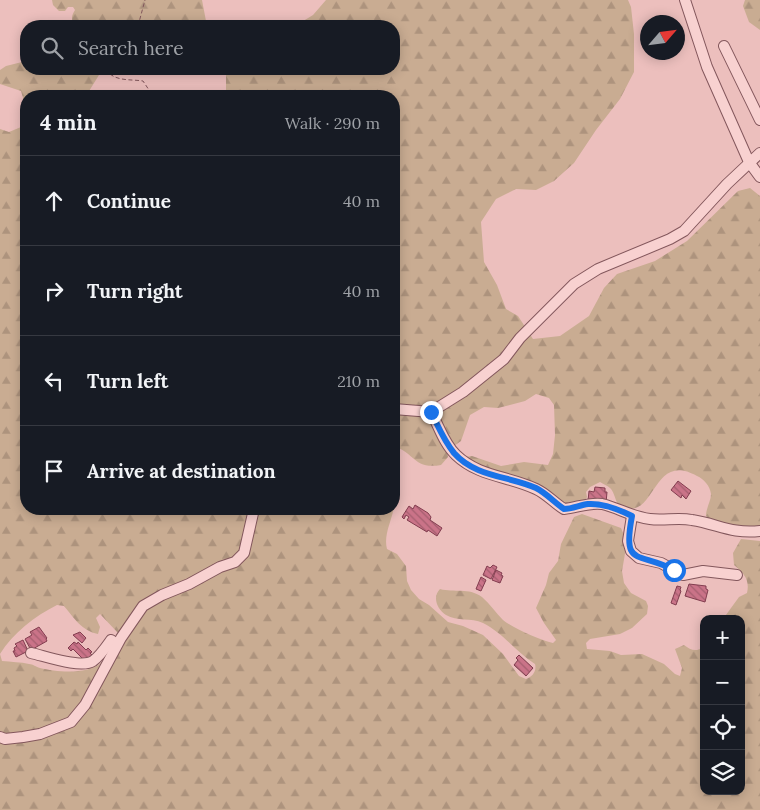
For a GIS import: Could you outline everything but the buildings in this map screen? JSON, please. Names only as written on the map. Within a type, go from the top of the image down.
[{"type":"street","points":[[685,0],[707,67],[749,162],[760,177]]},
{"type":"street","points":[[724,46],[760,120]]},
{"type":"street","points":[[400,409],[431,412],[463,392],[504,359],[520,338],[574,284],[598,269],[670,239],[684,231],[760,152]]},
{"type":"street","points":[[431,412],[445,441],[455,454],[468,464],[496,477],[509,479],[535,488],[564,509],[588,504],[600,504],[632,516],[660,520],[691,519],[744,533],[760,531]]},
{"type":"street","points":[[0,737],[24,737],[40,734],[71,722],[85,705],[117,644],[143,606],[162,594],[189,584],[240,558],[246,548],[253,515]]},
{"type":"street","points":[[632,516],[628,541],[631,552],[639,558],[661,563],[683,575],[703,571],[738,575]]},
{"type":"street","points":[[31,652],[70,662],[87,664],[94,660],[111,640],[117,644]]},
{"type":"path","points":[[140,20],[145,0]]},
{"type":"path","points":[[112,75],[116,78],[143,81],[149,90]]},
{"type":"green space","points":[[52,0],[202,0],[206,20],[72,20],[75,10],[73,7],[68,7],[65,11],[59,11],[53,5]]},
{"type":"green space","points":[[326,0],[628,0],[631,7],[634,34],[634,72],[620,99],[574,163],[554,181],[536,190],[516,189],[496,199],[481,222],[484,262],[497,285],[506,309],[518,316],[533,339],[560,336],[589,316],[604,288],[617,274],[655,261],[687,241],[738,191],[750,188],[760,196],[760,526],[753,528],[712,522],[706,516],[711,494],[708,486],[700,477],[683,471],[672,472],[663,477],[644,503],[636,508],[626,508],[619,505],[610,488],[600,482],[590,487],[586,492],[587,497],[585,501],[568,505],[492,473],[464,457],[472,456],[501,466],[524,462],[548,465],[553,454],[555,435],[554,405],[549,398],[536,394],[525,401],[498,408],[484,407],[470,415],[461,441],[447,451],[448,457],[441,465],[432,466],[419,463],[400,449],[400,90],[226,90],[226,75],[400,75],[400,20],[305,20],[313,15]]},
{"type":"green space","points":[[745,0],[760,0],[760,30],[749,22],[743,6]]},
{"type":"green space","points":[[20,62],[20,75],[99,75],[90,90],[20,91],[0,84],[0,70],[6,66]]},
{"type":"green space","points":[[20,127],[20,515],[392,515],[387,535],[387,549],[397,554],[406,566],[407,581],[411,590],[419,599],[429,605],[448,622],[483,635],[503,654],[519,676],[526,679],[534,673],[535,664],[497,632],[483,623],[446,615],[440,610],[437,603],[436,596],[438,592],[440,589],[467,591],[477,594],[503,620],[527,634],[553,643],[556,640],[536,608],[549,573],[558,561],[561,544],[574,517],[582,514],[621,528],[626,548],[622,571],[624,583],[631,593],[646,601],[648,606],[647,614],[632,628],[620,634],[590,639],[586,643],[587,649],[610,651],[621,655],[642,654],[664,664],[680,676],[682,668],[675,649],[684,645],[691,649],[700,648],[700,795],[745,795],[745,615],[726,615],[739,597],[747,593],[748,588],[745,577],[734,565],[733,553],[741,539],[760,541],[760,810],[0,810],[0,654],[0,129],[9,132]],"holes":[[[57,605],[64,606],[87,630],[98,634],[100,627],[96,618],[100,614],[118,633],[107,657],[95,667],[80,671],[55,671],[30,664],[2,661],[0,654],[5,646],[25,626]]]},
{"type":"route","points":[[431,412],[445,441],[455,454],[468,464],[496,477],[509,479],[535,488],[564,509],[588,504],[600,504],[632,516],[628,541],[631,552],[639,558],[661,563],[674,570]]}]
